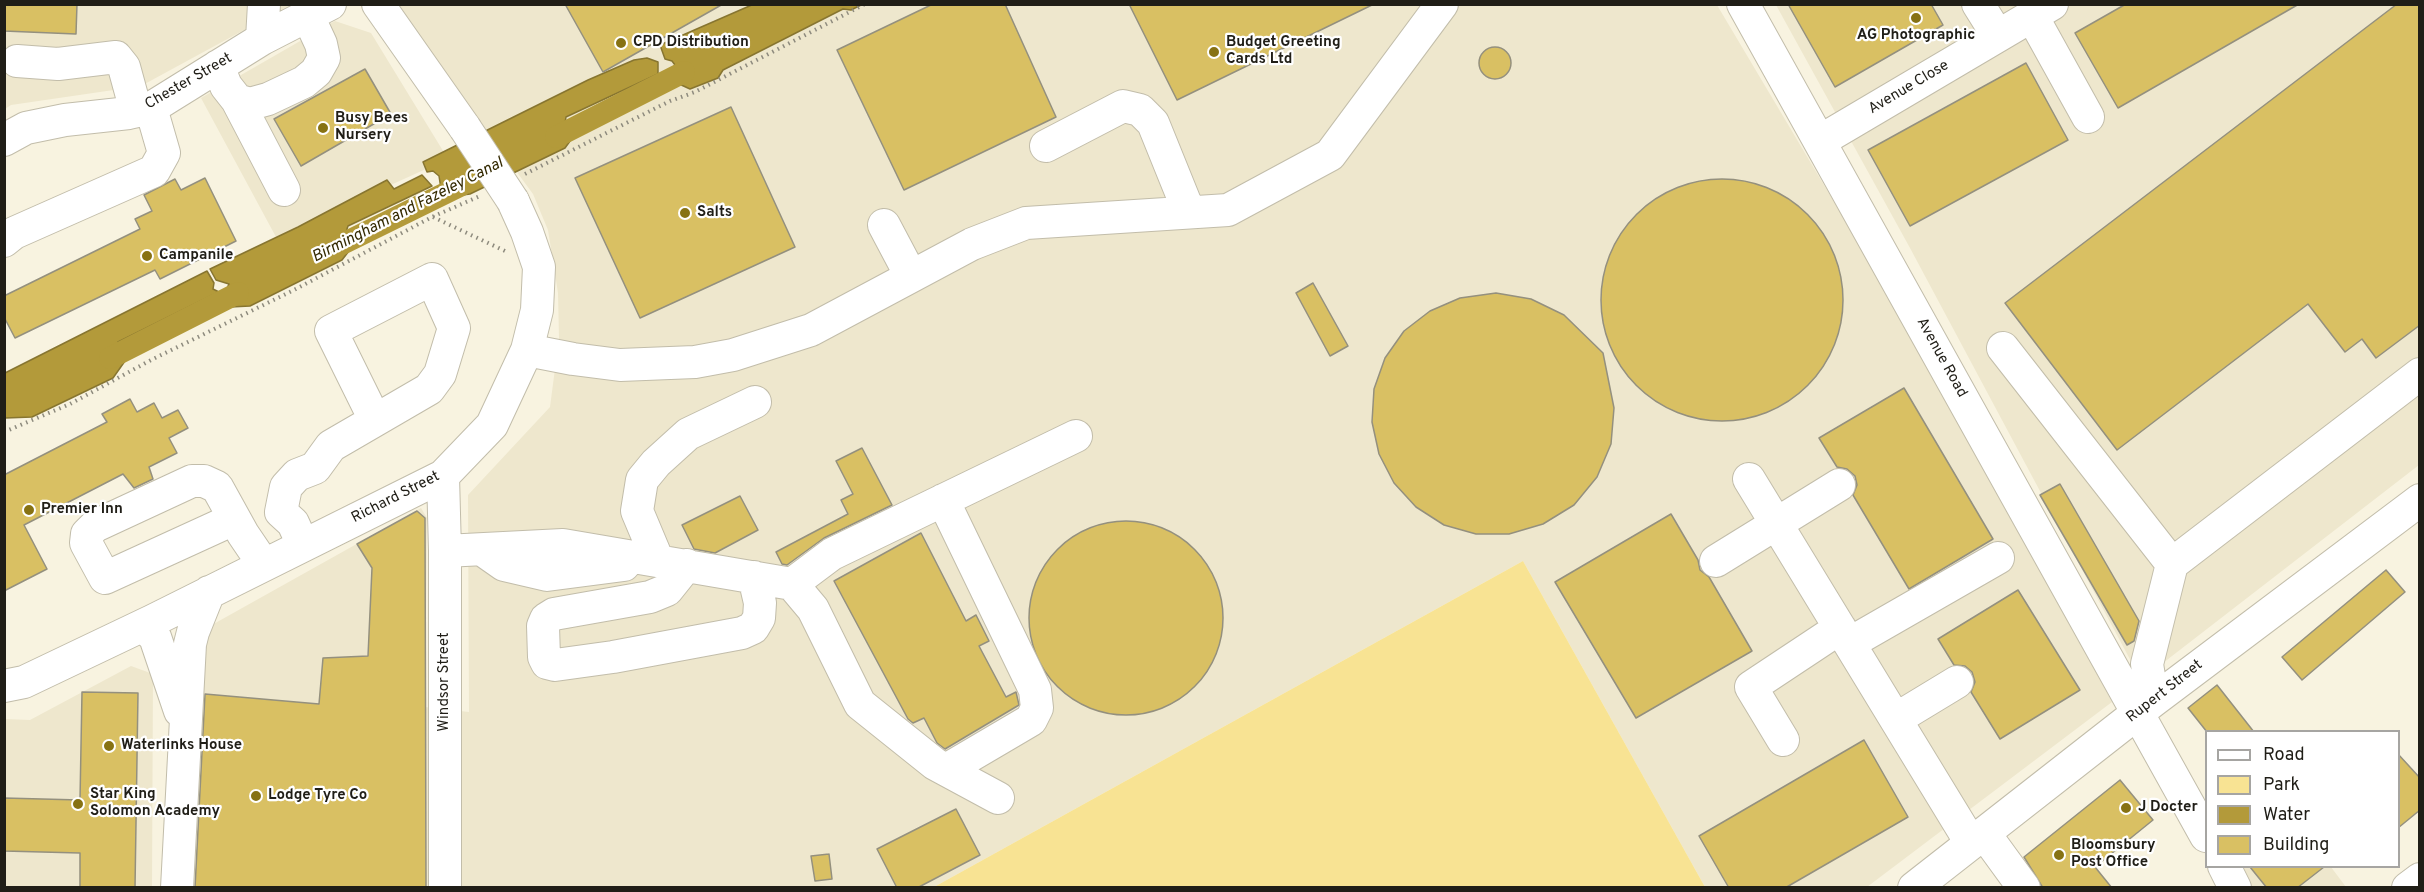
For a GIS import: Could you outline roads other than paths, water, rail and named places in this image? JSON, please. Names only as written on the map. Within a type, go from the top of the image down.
[{"type":"street","points":[[262,39],[264,4]]},
{"type":"street","name":"Richard Street","points":[[4,686],[24,682],[264,565],[298,534],[443,476],[492,424],[527,350],[537,310],[539,267],[527,232],[504,191],[465,128],[378,4]]},
{"type":"street","points":[[527,350],[620,365],[695,362],[733,355],[811,330],[972,244],[1026,223],[1228,210],[1330,155],[1442,4]]},
{"type":"street","name":"Avenue Road","points":[[1743,4],[2145,707],[2205,834]]},
{"type":"street","points":[[1978,4],[1998,36]]},
{"type":"street","points":[[237,100],[250,104],[268,99],[304,82],[316,72],[324,58],[319,10]]},
{"type":"street","name":"Chester Street","points":[[4,140],[26,128],[65,120],[144,110],[262,39],[319,10]]},
{"type":"street","points":[[2042,10],[2088,117]]},
{"type":"street","name":"Avenue Close","points":[[1820,141],[2042,10]]},
{"type":"street","points":[[4,241],[14,234],[154,171],[164,153],[124,67],[116,57],[57,64],[17,61]]},
{"type":"street","points":[[218,66],[226,86],[237,100],[284,190]]},
{"type":"street","points":[[1046,146],[1123,106],[1140,110],[1154,123],[1189,212]]},
{"type":"street","points":[[884,225],[911,276]]},
{"type":"street","points":[[2003,348],[2172,564]]},
{"type":"street","points":[[2145,707],[2147,664],[2172,564],[2365,416],[2406,374]]},
{"type":"street","points":[[754,577],[760,603],[759,618],[753,628],[742,633],[613,657],[555,665],[547,663],[544,657],[543,626],[546,619],[554,614],[650,597],[667,590],[673,563],[637,511],[642,480],[688,434],[755,402]]},
{"type":"street","points":[[298,534],[298,506],[285,489],[297,475],[315,468],[331,446],[375,420]]},
{"type":"street","points":[[792,584],[832,554],[1076,436]]},
{"type":"street","name":"Windsor Street","points":[[443,476],[446,888]]},
{"type":"street","points":[[1749,478],[1896,719],[1978,838],[2024,888]]},
{"type":"street","points":[[1716,561],[1839,485]]},
{"type":"street","points":[[943,500],[1035,690],[1037,708],[1031,720],[946,770]]},
{"type":"street","name":"Rupert Street","points":[[1914,888],[2145,707],[2420,500]]},
{"type":"street","points":[[234,519],[264,565]]},
{"type":"street","points":[[445,551],[563,545],[792,584],[813,609],[860,704],[918,751],[946,770],[998,798]]},
{"type":"street","points":[[1783,740],[1751,687],[1998,558]]},
{"type":"street","points":[[177,888],[185,723],[193,632],[209,592]]},
{"type":"street","points":[[147,623],[193,632]]},
{"type":"street","points":[[147,623],[155,637],[185,723]]},
{"type":"street","points":[[1896,719],[1957,682]]},
{"type":"street","points":[[2225,868],[2235,888]]},
{"type":"street","points":[[2408,888],[2420,879]]},
{"type":"water","points":[[754,4],[861,5],[851,10],[843,9],[723,70],[718,78],[690,89],[677,83],[658,86],[675,65],[672,61],[665,59],[660,45]]},
{"type":"water","points":[[647,58],[658,62],[658,74],[566,117],[565,123],[583,123],[565,148],[470,194],[434,199],[441,189],[439,176],[433,171],[427,172],[423,162],[588,80],[634,60]]},
{"type":"water","points":[[422,175],[432,186],[348,226],[345,235],[362,234],[342,260],[250,306],[211,308],[223,296],[229,284],[216,280],[210,269],[298,227],[387,180],[394,189]]},
{"type":"water","points":[[207,271],[214,283],[213,289],[219,292],[118,342],[117,347],[137,344],[113,378],[32,417],[5,418],[5,373]]},
{"type":"waterway","name":"Birmingham and Fazeley Canal","points":[[556,137],[684,72]]},
{"type":"waterway","name":"Birmingham and Fazeley Canal","points":[[336,247],[460,186]]},
{"type":"waterway","name":"Birmingham and Fazeley Canal","points":[[110,358],[238,293]]},
{"type":"place","name":"AG Photographic","points":[[1916,18]]},
{"type":"place","name":"CPD Distribution","points":[[621,43]]},
{"type":"place","name":"Budget Greeting Cards Ltd","points":[[1214,52]]},
{"type":"place","name":"Busy Bees Nursery","points":[[323,128]]},
{"type":"place","name":"Salts","points":[[685,213]]},
{"type":"place","name":"Campanile","points":[[147,256]]},
{"type":"place","name":"Premier Inn","points":[[29,510]]},
{"type":"place","name":"Waterlinks House","points":[[109,746]]},
{"type":"place","name":"Lodge Tyre Co","points":[[256,796]]},
{"type":"place","name":"Star King Solomon Academy","points":[[78,804]]},
{"type":"place","name":"J Docter","points":[[2126,808]]},
{"type":"place","name":"Bloomsbury Post Office","points":[[2059,855]]}]
